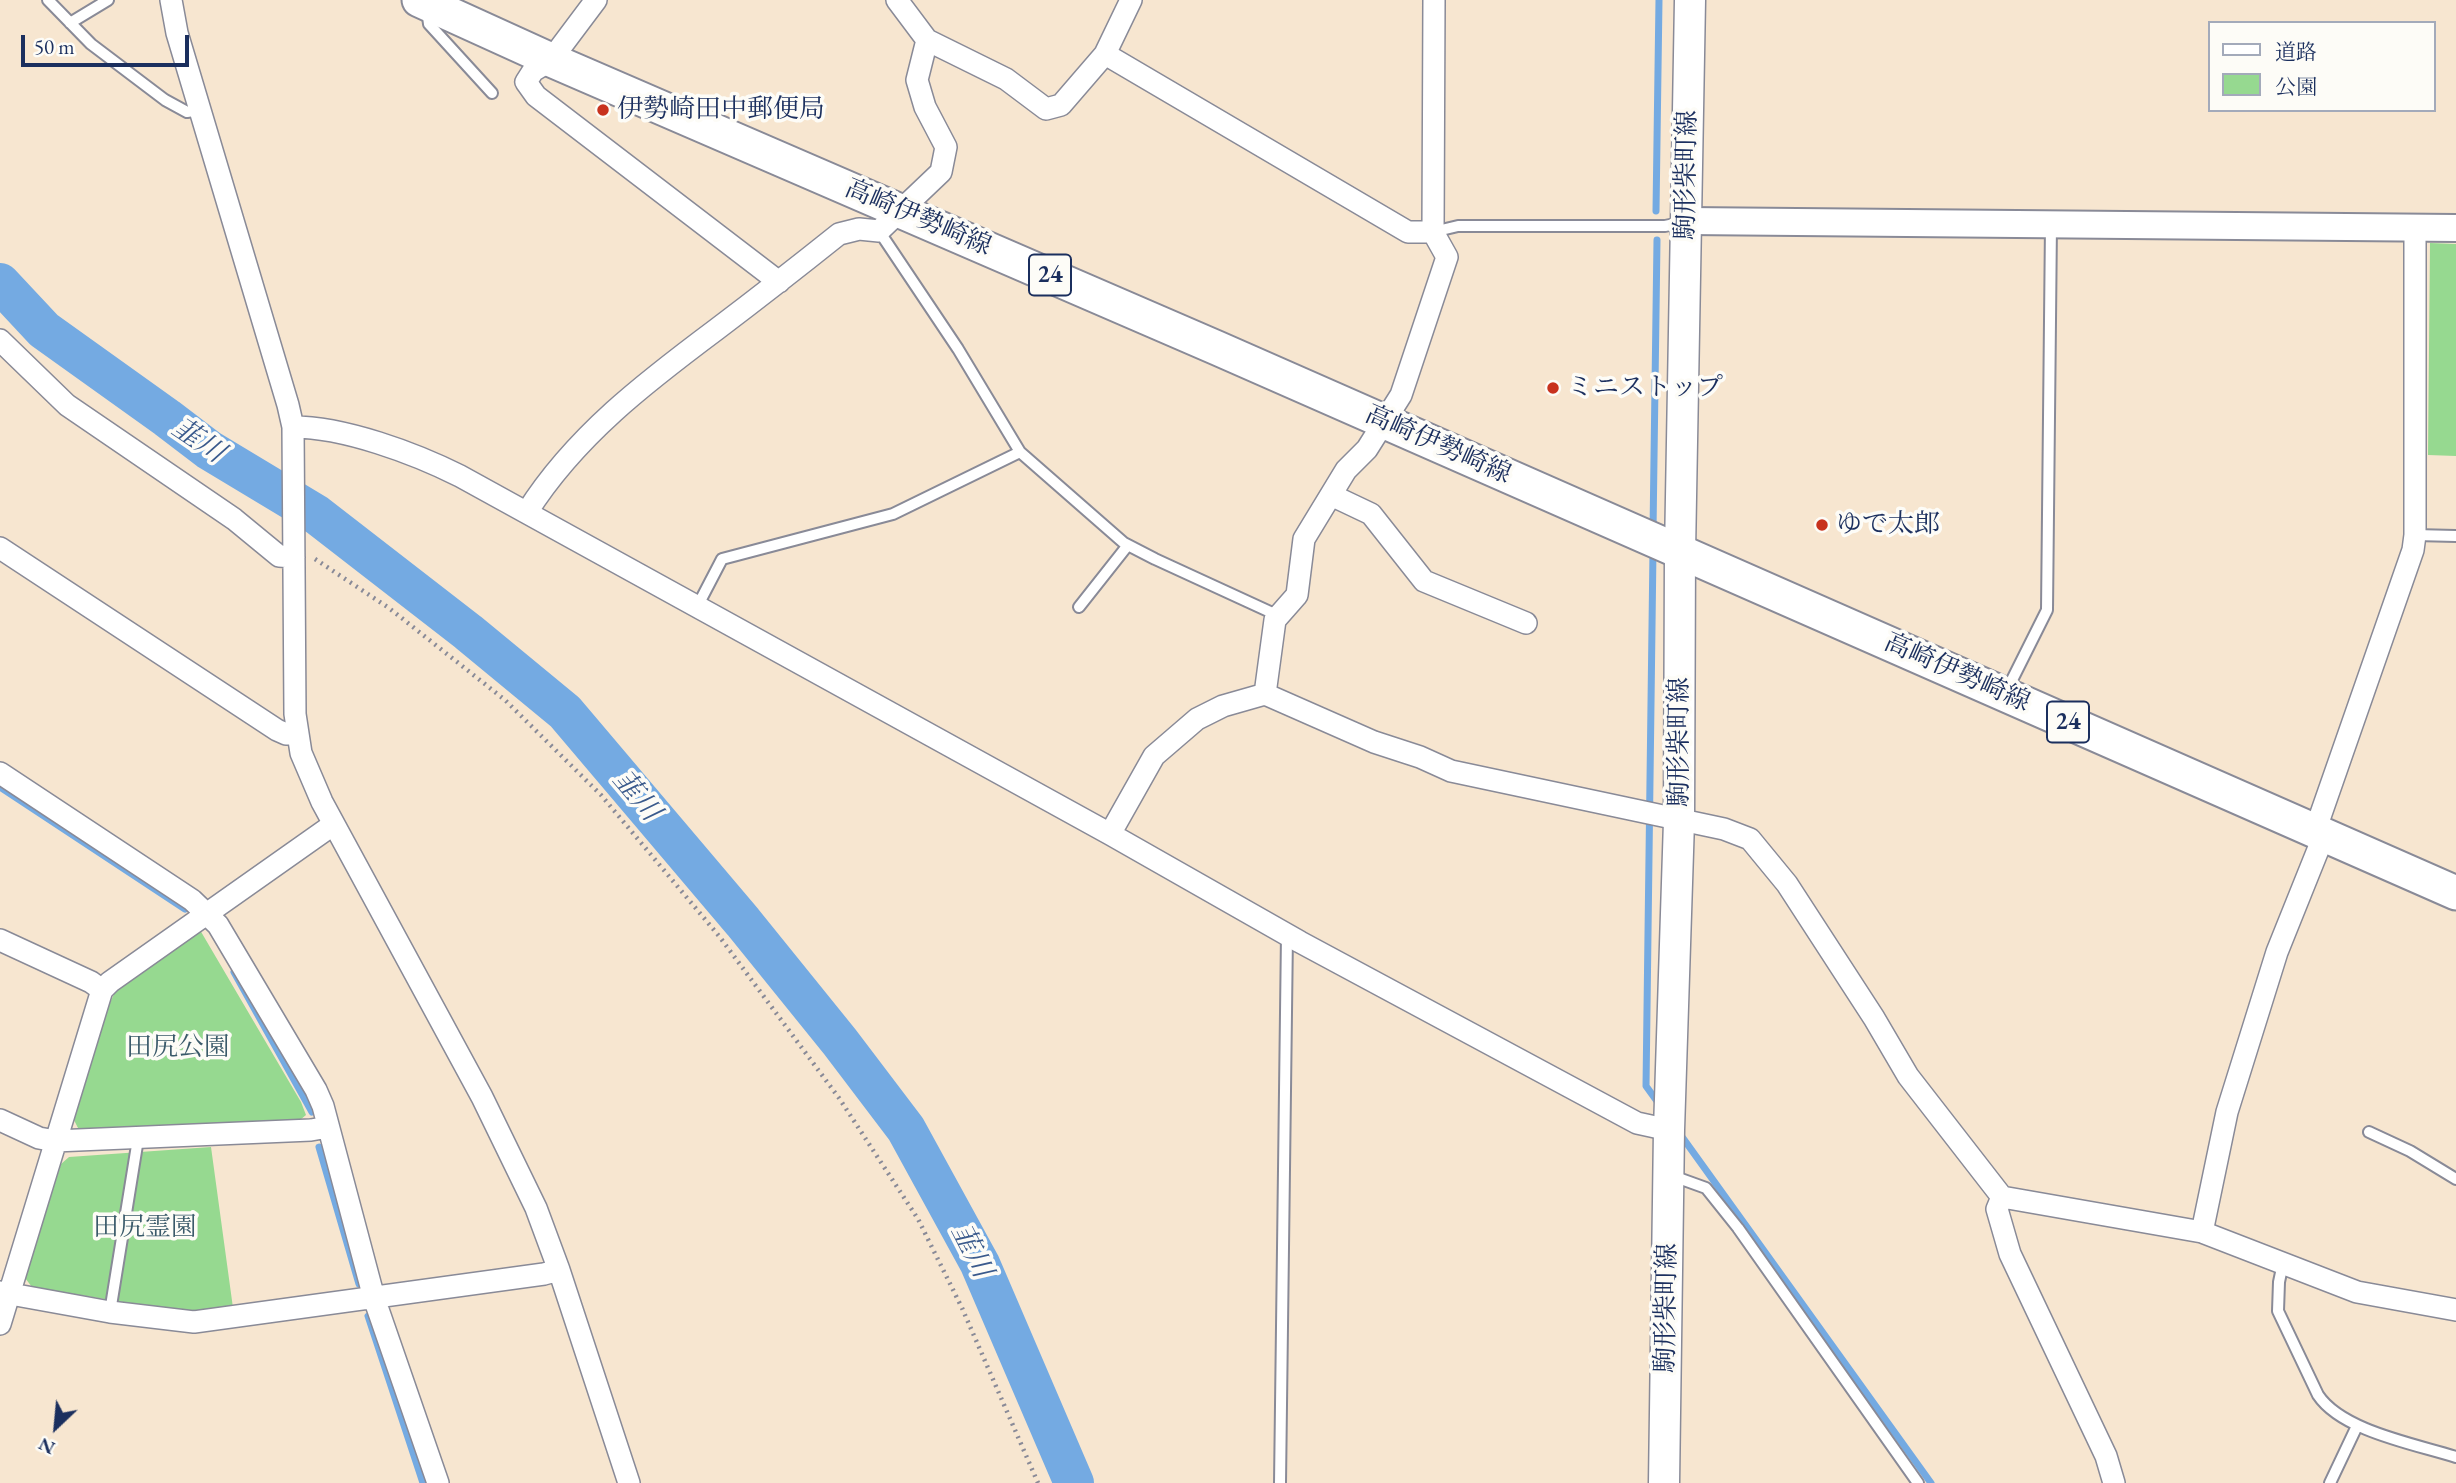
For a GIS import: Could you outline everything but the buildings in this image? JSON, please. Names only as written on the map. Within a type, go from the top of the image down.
[{"type":"main road","name":"駒形柴町線","points":[[1664,1483],[1679,821],[1680,552],[1690,0]]},
{"type":"main road","name":"高崎伊勢崎線","points":[[422,2],[551,60],[890,221],[1384,422],[2456,893]]},
{"type":"street","points":[[171,0],[177,33],[285,392],[292,427],[297,733],[307,770],[482,1097],[536,1208],[629,1483]]},
{"type":"street","points":[[597,0],[551,60],[533,71],[527,82],[536,96],[779,282]]},
{"type":"street","points":[[897,0],[927,40],[1006,79],[1046,109],[1061,105],[1105,54],[1131,0]]},
{"type":"street","points":[[1265,694],[1275,620],[1297,595],[1304,539],[1346,470],[1367,449],[1401,395],[1447,257],[1433,232],[1434,0]]},
{"type":"street","points":[[527,512],[541,490],[580,442],[628,397],[839,234],[890,221],[941,172],[946,147],[925,107],[917,80],[927,40]]},
{"type":"street","points":[[1105,54],[1408,232],[1433,232]]},
{"type":"street","points":[[1686,221],[2456,228]]},
{"type":"street","points":[[2202,1232],[2227,1112],[2277,952],[2320,833],[2411,557],[2415,535],[2415,227]]},
{"type":"street","points":[[0,340],[67,405],[234,519],[279,556],[294,547]]},
{"type":"street","points":[[292,427],[312,427],[403,451],[460,476],[1287,934],[1637,1123],[1670,1130]]},
{"type":"street","points":[[1331,495],[1371,514],[1424,581],[1526,623]]},
{"type":"street","points":[[0,548],[277,730],[286,734],[297,733]]},
{"type":"street","points":[[1110,834],[1154,755],[1197,719],[1223,706],[1265,694],[1451,771],[1724,829],[1750,839],[1787,884],[1874,1018],[1908,1076],[2002,1197],[2202,1232],[2357,1292],[2456,1310]]},
{"type":"street","points":[[0,773],[192,900],[218,925],[316,1090],[374,1298],[438,1483]]},
{"type":"street","points":[[0,1324],[4,1293],[102,990],[334,824]]},
{"type":"street","points":[[0,940],[91,982],[102,990]]},
{"type":"street","points":[[0,1120],[39,1138],[55,1141],[138,1139],[328,1127]]},
{"type":"street","points":[[2002,1197],[1997,1209],[2010,1254],[2106,1455],[2114,1483]]},
{"type":"street","points":[[4,1293],[110,1312],[194,1322],[559,1270]]},
{"type":"lane","points":[[48,0],[91,44],[165,100],[187,112],[199,110]]},
{"type":"lane","points":[[70,23],[108,0]]},
{"type":"lane","points":[[422,2],[429,24],[492,93]]},
{"type":"lane","points":[[890,221],[958,349],[1020,452],[1128,545],[1279,615]]},
{"type":"lane","points":[[1433,232],[1458,226],[1665,226],[1686,221]]},
{"type":"lane","points":[[2004,694],[2047,610],[2051,224]]},
{"type":"lane","points":[[697,607],[722,559],[893,514],[1020,452]]},
{"type":"lane","points":[[2415,535],[2456,536]]},
{"type":"lane","points":[[1079,607],[1128,545]]},
{"type":"lane","points":[[1280,1483],[1287,934]]},
{"type":"lane","points":[[2369,1132],[2410,1151],[2456,1179]]},
{"type":"lane","points":[[110,1312],[138,1139]]},
{"type":"lane","points":[[1670,1175],[1706,1188],[1738,1228],[1918,1483]]},
{"type":"lane","points":[[2283,1263],[2278,1311],[2326,1407],[2357,1426],[2456,1457]]},
{"type":"lane","points":[[2330,1483],[2357,1426]]},
{"type":"path","points":[[294,547],[304,556],[318,560],[342,575],[420,631],[505,700],[601,796],[719,936],[839,1098],[918,1219],[962,1308],[1038,1483]]},
{"type":"green space","points":[[2430,243],[2456,244],[2456,456],[2428,455]]},
{"type":"green space","name":"田尻公園","points":[[200,930],[301,1102],[306,1115],[300,1120],[80,1132],[74,1120],[108,1007],[116,990]]},
{"type":"green space","name":"田尻霊園","points":[[211,1147],[233,1308],[195,1314],[32,1287],[25,1278],[61,1164],[69,1157]]},
{"type":"waterway","points":[[1656,211],[1659,0]]},
{"type":"waterway","points":[[1653,531],[1657,240]]},
{"type":"waterway","name":"韮川","points":[[0,283],[44,330],[209,450],[317,515],[468,632],[565,712],[743,922],[906,1129],[980,1264],[1074,1483]]},
{"type":"waterway","points":[[1653,550],[1646,1086],[1659,1104]]},
{"type":"waterway","points":[[0,787],[185,909]]},
{"type":"waterway","points":[[234,972],[312,1112]]},
{"type":"waterway","points":[[1680,1134],[1931,1483]]},
{"type":"waterway","points":[[319,1147],[359,1284]]},
{"type":"waterway","points":[[368,1316],[423,1483]]},
{"type":"place","name":"伊勢崎田中郵便局","points":[[603,110]]},
{"type":"place","name":"ミニストップ","points":[[1553,388]]},
{"type":"place","name":"ゆで太郎","points":[[1822,525]]}]
